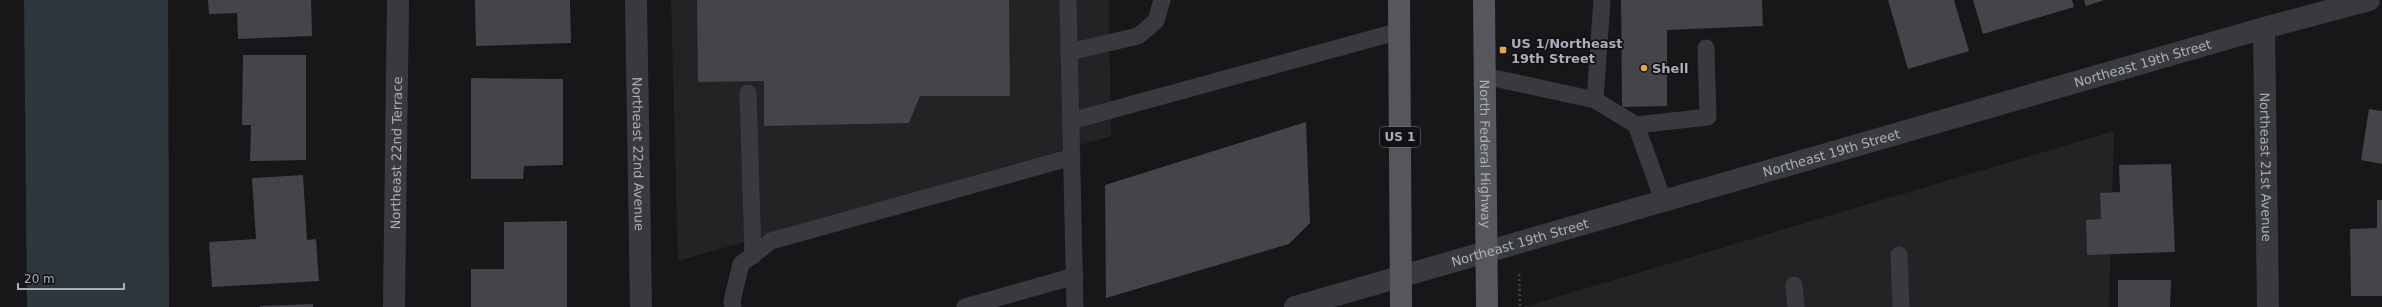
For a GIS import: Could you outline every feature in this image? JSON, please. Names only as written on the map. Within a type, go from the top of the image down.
[{"type":"main road","name":"US 1","points":[[1399,0],[1402,307]]},
{"type":"main road","name":"North Federal Highway","points":[[1484,0],[1487,307]]},
{"type":"street","name":"Northeast 22nd Terrace","points":[[394,307],[398,0]]},
{"type":"street","name":"Northeast 22nd Avenue","points":[[636,0],[641,307]]},
{"type":"street","name":"Northeast 19th Street","points":[[1295,307],[1401,275],[2264,28],[2369,0]]},
{"type":"street","name":"Northeast 21st Avenue","points":[[2264,28],[2268,307]]},
{"type":"lane","points":[[1068,0],[1075,307]]},
{"type":"lane","points":[[1069,52],[1138,36],[1156,21],[1162,0]]},
{"type":"lane","points":[[1595,100],[1602,0]]},
{"type":"lane","points":[[1071,121],[1400,31]]},
{"type":"lane","points":[[1485,76],[1595,100],[1636,125],[1708,117],[1706,48]]},
{"type":"lane","points":[[748,93],[753,256]]},
{"type":"lane","points":[[1636,125],[1663,200]]},
{"type":"lane","points":[[733,307],[732,301],[742,264],[771,241],[1072,157]]},
{"type":"lane","points":[[1899,255],[1901,307]]},
{"type":"lane","points":[[965,307],[1075,276]]},
{"type":"lane","points":[[1794,285],[1796,307]]},
{"type":"shaded area","points":[[24,0],[168,0],[169,307],[27,307]]},
{"type":"shaded area","points":[[671,0],[1109,0],[1111,136],[678,261]]},
{"type":"shaded area","points":[[2114,131],[2109,307],[1523,307]]},
{"type":"building","points":[[208,0],[311,0],[312,36],[238,39],[237,13],[209,14]]},
{"type":"building","points":[[475,0],[570,0],[571,43],[476,46]]},
{"type":"building","points":[[697,0],[1009,0],[1010,96],[920,96],[909,123],[764,126],[764,81],[698,82]]},
{"type":"building","name":"Shell","points":[[1621,0],[1762,0],[1763,26],[1667,30],[1667,106],[1622,107]]},
{"type":"building","points":[[1888,0],[1954,0],[1969,51],[1908,69]]},
{"type":"building","points":[[1973,0],[2072,0],[2074,7],[1983,34]]},
{"type":"building","points":[[2084,0],[2104,0],[2086,6]]},
{"type":"building","points":[[243,55],[306,55],[306,160],[250,161],[251,125],[242,125]]},
{"type":"building","points":[[471,78],[563,79],[563,165],[524,166],[523,179],[471,179]]},
{"type":"building","points":[[2369,109],[2382,111],[2382,164],[2361,160]]},
{"type":"building","points":[[1306,122],[1310,223],[1289,244],[1106,298],[1105,185]]},
{"type":"building","points":[[2171,164],[2175,252],[2087,255],[2086,220],[2101,219],[2100,193],[2120,192],[2119,165]]},
{"type":"building","points":[[303,175],[307,240],[316,239],[319,281],[212,287],[209,242],[256,239],[252,178]]},
{"type":"building","points":[[2377,200],[2382,200],[2382,296],[2351,296],[2350,229],[2377,228]]},
{"type":"building","points":[[567,221],[567,307],[471,307],[471,269],[504,269],[504,222]]},
{"type":"building","points":[[2118,280],[2171,280],[2170,307],[2118,307]]},
{"type":"building","points":[[313,304],[313,307],[260,307],[260,306]]},
{"type":"place","name":"US 1/Northeast 19th Street","points":[[1503,50]]},
{"type":"place","name":"Shell","points":[[1644,68]]}]
